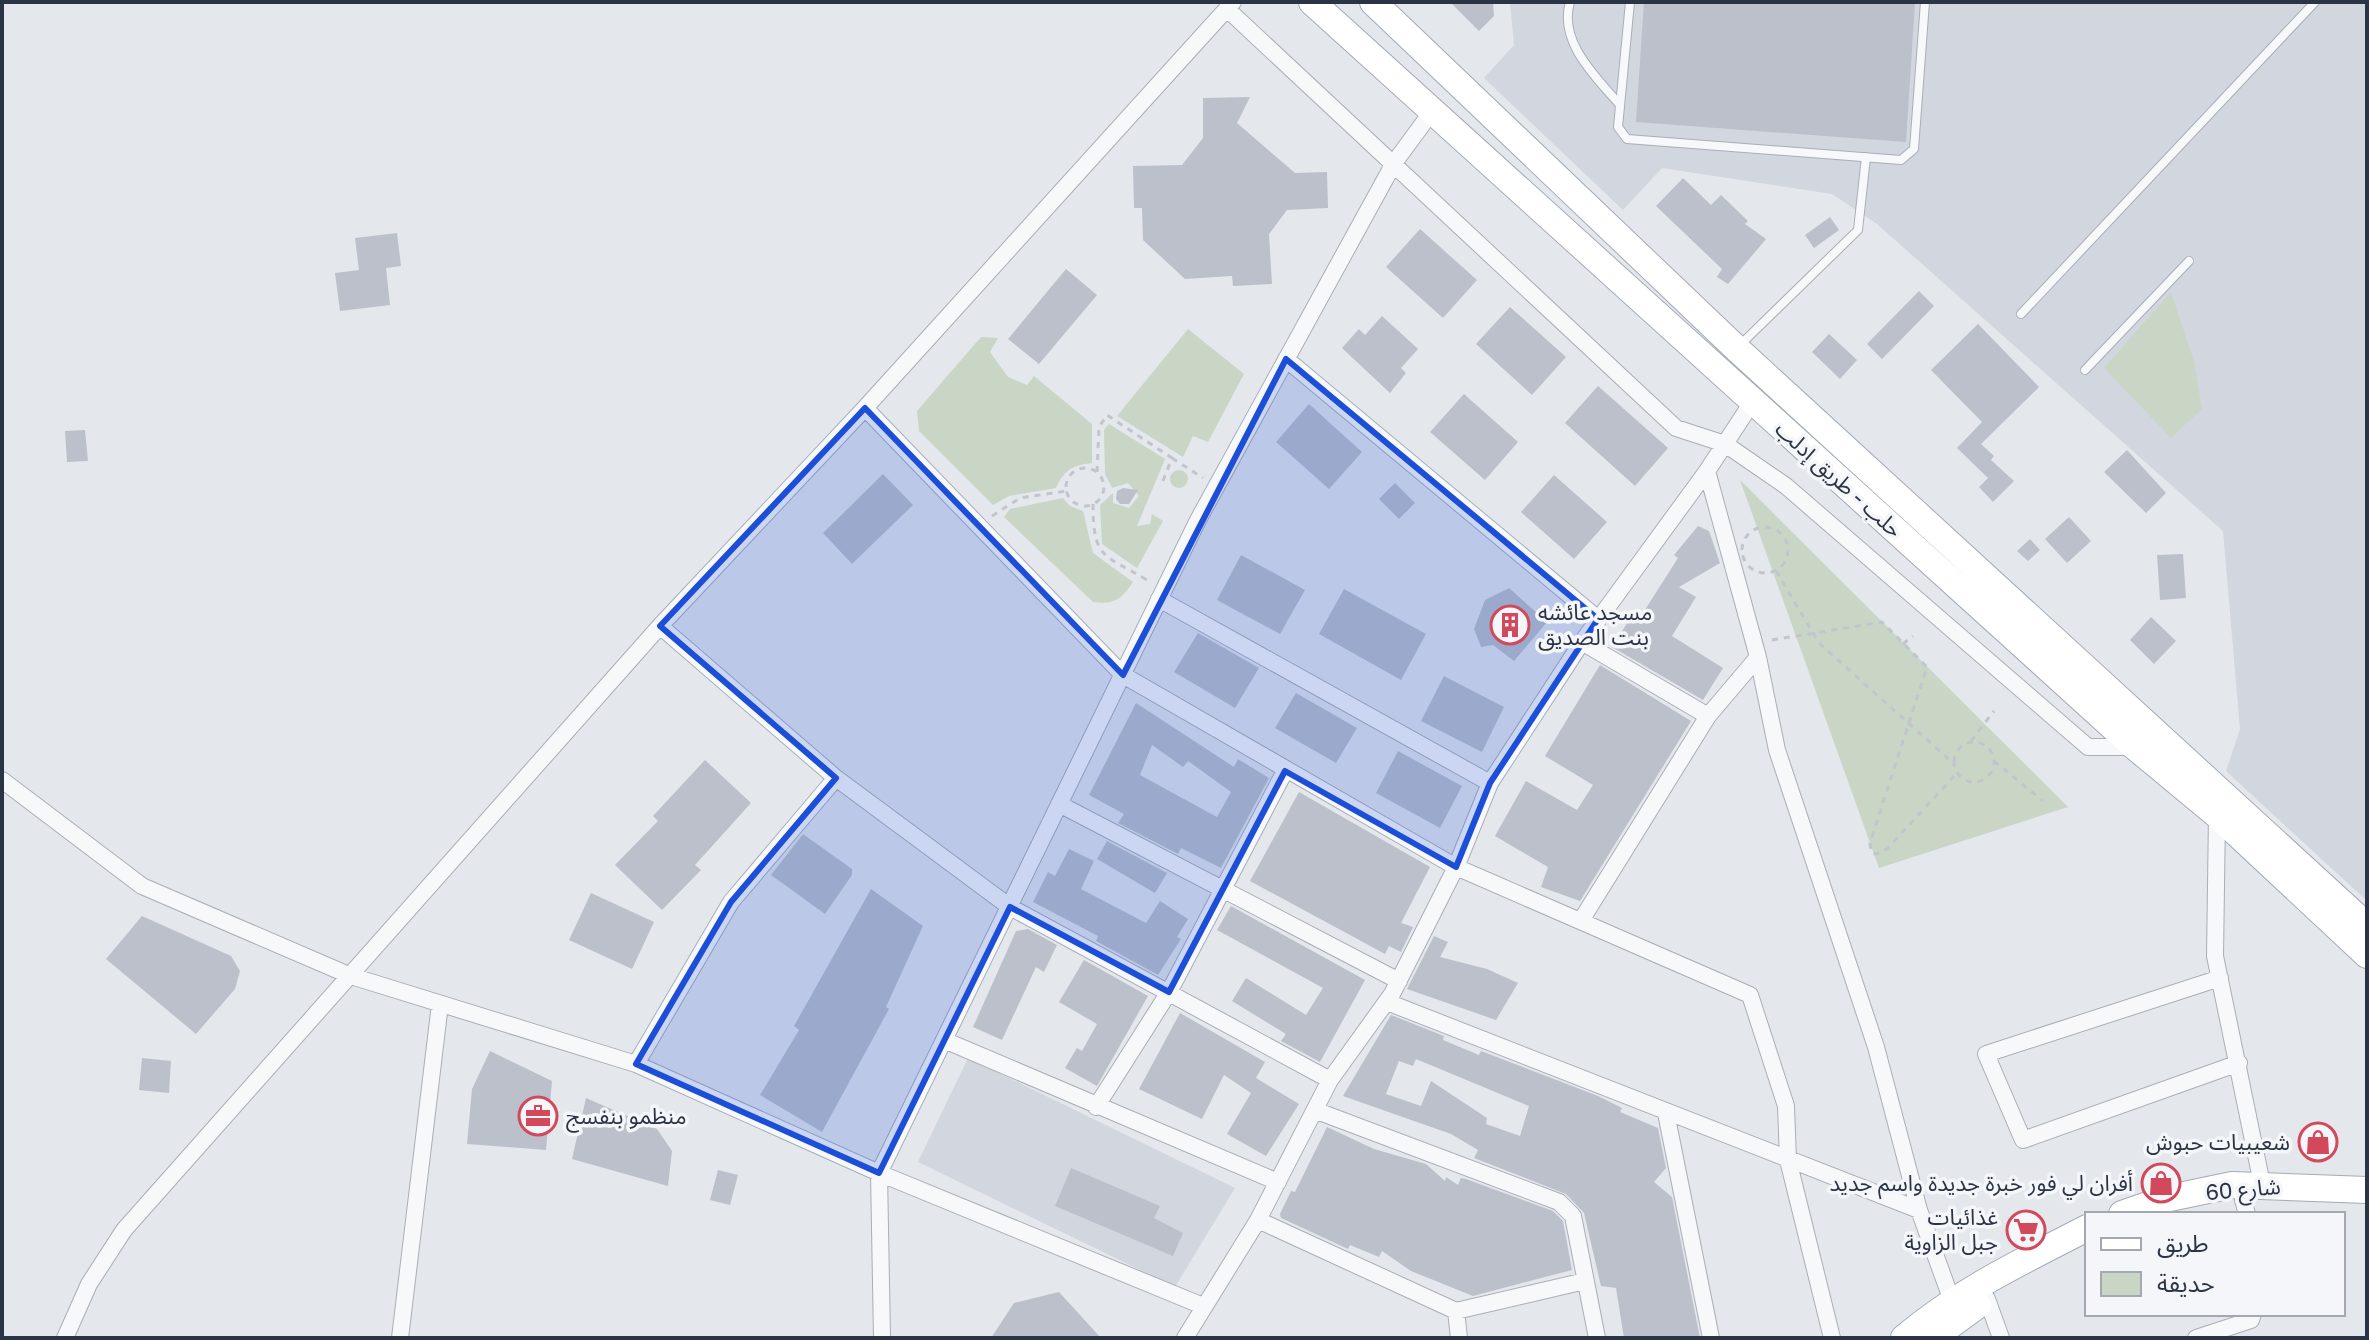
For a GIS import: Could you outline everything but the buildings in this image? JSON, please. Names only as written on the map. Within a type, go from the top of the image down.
[{"type":"main road","name":"حلب - طريق إدلب","points":[[1312,2],[2135,747],[2217,815],[2367,955]]},
{"type":"main road","name":"حلب - طريق إدلب","points":[[1373,2],[1737,349],[2367,926]]},
{"type":"main road","points":[[1388,68],[1413,40]]},
{"type":"main road","name":"شارع 60","points":[[2129,1212],[2232,1185],[2251,1199],[2291,1198],[2367,1204]]},
{"type":"main road","name":"شارع 60","points":[[2185,1212],[2251,1199],[2367,1190]]},
{"type":"main road","points":[[1904,1338],[1952,1301],[2085,1229]]},
{"type":"main road","points":[[1933,1338],[1987,1299],[2085,1249]]},
{"type":"street","points":[[65,1338],[89,1284],[124,1230],[660,626],[865,408],[1230,6],[1676,428],[1725,444],[1786,486],[2088,747],[2135,747]]},
{"type":"street","points":[[882,1338],[879,1173],[1216,486],[1394,163],[1433,110]]},
{"type":"street","points":[[1286,359],[1598,619]]},
{"type":"street","points":[[1187,1337],[1203,1306],[1258,1220],[1317,1111],[1330,1080],[1399,981],[1456,867],[1490,783],[1582,642],[1707,471],[1753,401]]},
{"type":"street","points":[[865,408],[1123,675],[1456,867],[1582,919],[1750,995],[1786,1106],[1788,1160],[1832,1338]]},
{"type":"street","points":[[1707,471],[1758,657],[1777,750],[1876,1047],[1919,1210],[1952,1301]]},
{"type":"street","points":[[1161,595],[1490,783]]},
{"type":"street","points":[[660,626],[836,778],[1010,907],[1330,1080]]},
{"type":"street","points":[[1582,642],[1708,716]]},
{"type":"street","points":[[1582,919],[1708,716],[1758,657]]},
{"type":"street","points":[[1096,1107],[1169,992],[1285,771]]},
{"type":"street","points":[[636,1064],[731,902],[836,778]]},
{"type":"street","points":[[2,780],[142,886],[351,976],[636,1064],[879,1173],[1203,1306]]},
{"type":"street","points":[[1059,804],[1399,981]]},
{"type":"street","points":[[2217,815],[2215,956],[2239,1063],[2251,1199]]},
{"type":"street","points":[[2220,978],[1986,1054],[2023,1140],[2239,1063]]},
{"type":"street","points":[[1387,1002],[1919,1210]]},
{"type":"street","points":[[400,1338],[440,1004]]},
{"type":"street","points":[[944,1040],[1278,1182]]},
{"type":"street","points":[[1317,1111],[1559,1202],[1573,1216],[1597,1338]]},
{"type":"street","points":[[1666,1113],[1711,1338]]},
{"type":"street","points":[[1258,1220],[1456,1311],[1585,1281]]},
{"type":"street","points":[[1987,1299],[2001,1338]]},
{"type":"street","points":[[1456,1311],[1459,1338]]},
{"type":"street","points":[[2196,1338],[2251,1320],[2252,1316]]},
{"type":"lane","points":[[1570,2],[1567,25],[1573,43],[1620,106]]},
{"type":"lane","points":[[1630,2],[1618,127],[1627,139],[1901,160],[1914,149],[1925,2]]},
{"type":"lane","points":[[2021,314],[2315,2]]},
{"type":"lane","points":[[1737,349],[1858,230],[1866,157]]},
{"type":"lane","points":[[2085,370],[2189,261]]},
{"type":"path","points":[[1161,595],[1101,552],[1093,539],[1093,504],[1104,490],[1097,472],[1099,427],[1107,415],[1216,486]]},
{"type":"path","points":[[1163,481],[1172,458]]},
{"type":"path","points":[[1093,504],[1075,504],[1066,491],[1065,482],[1073,471],[1085,467],[1097,472]]},
{"type":"path","points":[[981,527],[1007,503],[1066,491]]},
{"type":"path","points":[[1774,529],[1785,539],[1788,553],[1776,571],[1761,573],[1748,566],[1742,551],[1752,532],[1774,529]]},
{"type":"path","points":[[1776,571],[1819,643],[1954,764],[1957,773],[1968,781],[1980,781],[1990,773],[1994,761]]},
{"type":"path","points":[[1770,641],[1882,622],[1927,667],[1870,843],[1871,852],[1876,854],[1887,849],[1957,773]]},
{"type":"path","points":[[1903,644],[1913,636]]},
{"type":"path","points":[[1954,764],[1959,748],[1971,741],[1994,711]]},
{"type":"path","points":[[1971,741],[1984,744],[1994,761],[2043,801]]},
{"type":"highlighted area","points":[[1286,359],[1598,619],[1490,783],[1456,867],[1285,771],[1169,992],[1010,907],[879,1173],[636,1064],[731,902],[836,778],[660,626],[865,408],[1123,675]]},
{"type":"shaded area","points":[[1510,2],[2367,2],[2367,901],[2226,771],[2240,729],[2223,531],[1877,224],[1832,194],[1662,168],[1623,210],[1484,78],[1514,45]]},
{"type":"shaded area","points":[[968,1058],[1235,1188],[1175,1287],[918,1162]]},
{"type":"green space","points":[[2171,292],[2194,361],[2202,409],[2171,438],[2104,368]]},
{"type":"green space","points":[[1188,329],[1244,374],[1208,442],[1193,436],[1183,457],[1117,416]]},
{"type":"green space","points":[[981,337],[998,338],[990,352],[1008,377],[1027,385],[1034,376],[1092,424],[1092,463],[1070,470],[1056,488],[1009,496],[993,505],[919,431],[917,411]]},
{"type":"green space","points":[[1109,424],[1165,459],[1137,526],[1150,524],[1152,514],[1163,521],[1137,568],[1102,544],[1100,505],[1113,493],[1113,503],[1129,508],[1139,496],[1128,483],[1112,488],[1105,474],[1104,430]]},
{"type":"green space","points":[[1175,470],[1183,470],[1188,479],[1186,486],[1175,488],[1170,483],[1170,475]]},
{"type":"green space","points":[[1740,480],[2068,807],[1879,868]]},
{"type":"green space","points":[[1063,498],[1070,506],[1083,511],[1093,553],[1133,582],[1117,600],[1093,602],[1004,517],[1010,509]]},
{"type":"place","name":"مسجد عائشه بنت الصديق","points":[[1510,625]]},
{"type":"place","name":"منظمو بنفسج","points":[[538,1116]]},
{"type":"place","name":"شعيبيات حبوش","points":[[2318,1142]]},
{"type":"place","name":"أفران لي فور خبرة جديدة واسم جديد","points":[[2161,1183]]},
{"type":"place","name":"غذائيات جبل الزاوية","points":[[2026,1230]]}]
